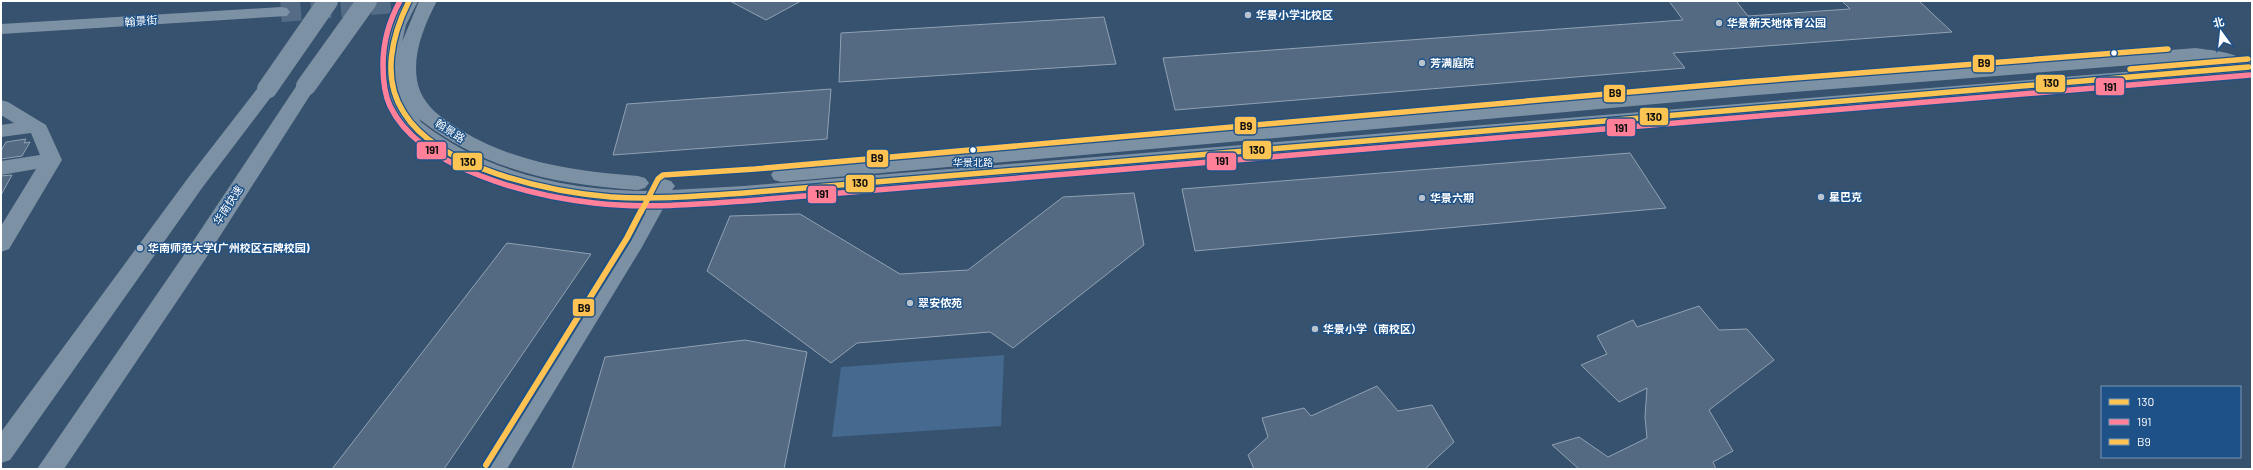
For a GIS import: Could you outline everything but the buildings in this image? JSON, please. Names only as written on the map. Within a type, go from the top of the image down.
[{"type":"highway","points":[[1,452],[190,190],[267,89],[328,1]]},
{"type":"highway","name":"华南快速","points":[[50,469],[196,255],[306,86],[367,1]]},
{"type":"street","name":"翰景路","points":[[418,1],[414,29],[410,43],[408,75],[411,90],[420,109],[440,125],[466,142],[497,157],[533,167],[662,191]]},
{"type":"street","name":"翰景街","points":[[1,29],[281,12]]},
{"type":"street","points":[[662,191],[756,177],[1744,90],[2169,56],[2208,55],[2250,68]]},
{"type":"street","points":[[662,191],[744,193],[2250,68]]},
{"type":"street","points":[[1,106],[38,129],[52,160]]},
{"type":"street","points":[[1,131],[34,126]]},
{"type":"street","points":[[1,168],[52,160]]},
{"type":"street","points":[[1,244],[52,160]]},
{"type":"street","points":[[493,469],[537,395],[619,266],[662,191]]},
{"type":"street","points":[[1,209],[24,206]]},
{"type":"water","points":[[1004,355],[1001,426],[832,437],[841,367]]},
{"type":"tunnel","points":[[281,12],[408,2]]},
{"type":"transit line","name":"191","points":[[400,1],[389,25],[385,42],[383,79],[390,106],[409,132],[430,149],[455,164],[482,176],[511,186],[540,194],[568,199],[593,203],[631,206],[745,201],[2250,75]]},
{"type":"transit line","name":"130","points":[[409,1],[396,32],[392,49],[391,66],[392,82],[396,98],[404,113],[415,127],[434,143],[480,168],[534,185],[587,194],[628,198],[744,193],[2249,67]]},
{"type":"transit line","name":"B9","points":[[486,465],[627,238],[658,179],[663,175],[755,169],[1744,82],[2168,49]]},
{"type":"transit line","name":"B9","points":[[2130,69],[2248,59]]},
{"type":"place","name":"华景小学北校区","points":[[1248,15]]},
{"type":"place","name":"华景新天地体育公园","points":[[1719,23]]},
{"type":"place","name":"芳满庭院","points":[[1422,63]]},
{"type":"place","name":"华景北路","points":[[973,150]]},
{"type":"place","name":"星巴克","points":[[1821,197]]},
{"type":"place","name":"华景六期","points":[[1422,198]]},
{"type":"place","name":"华南师范大学(广州校区石牌校园)","points":[[140,248]]},
{"type":"place","name":"翠安侬苑","points":[[910,303]]},
{"type":"place","name":"华景小学（南校区）","points":[[1315,329]]}]
